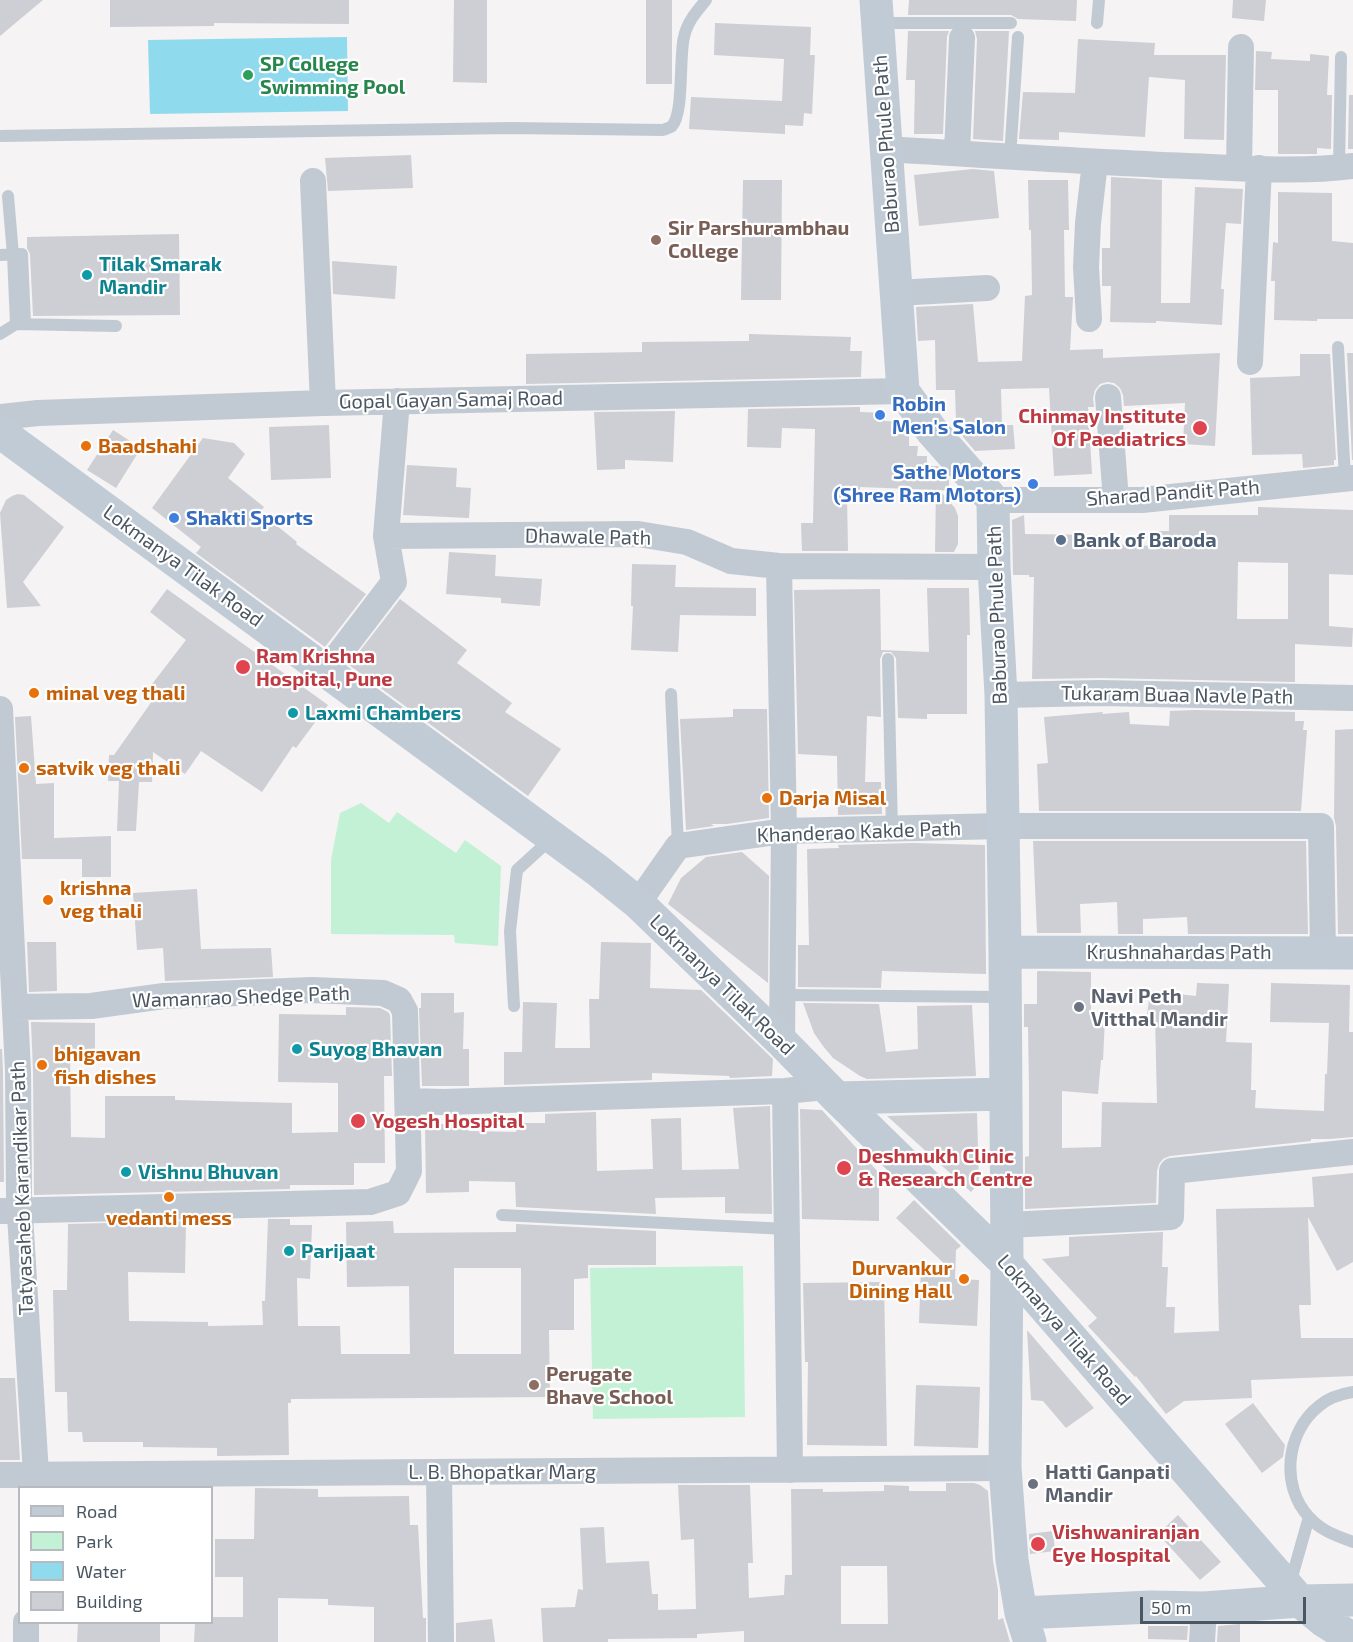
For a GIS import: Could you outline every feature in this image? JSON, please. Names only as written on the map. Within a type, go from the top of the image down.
[{"type":"street","name":"Baburao Phule Path","points":[[877,11],[903,391],[932,431],[993,500],[1001,695],[1005,952],[1007,1225],[1005,1468],[1012,1560],[1026,1628]]},
{"type":"street","points":[[957,153],[962,38]]},
{"type":"street","points":[[1241,47],[1249,168],[1250,362]]},
{"type":"street","points":[[886,149],[1095,162],[1322,170],[1346,167]]},
{"type":"street","points":[[1089,319],[1086,267],[1095,162]]},
{"type":"street","points":[[313,182],[323,403]]},
{"type":"street","points":[[896,292],[987,288]]},
{"type":"street","name":"Gopal Gayan Samaj Road","points":[[0,417],[38,413],[323,403],[903,391]]},
{"type":"street","points":[[1108,397],[1116,500]]},
{"type":"street","points":[[326,671],[394,582],[386,536],[397,401]]},
{"type":"street","name":"Lokmanya Tilak Road","points":[[0,432],[597,870],[638,903],[1007,1264],[1294,1595],[1324,1621],[1353,1638]]},
{"type":"street","name":"Sharad Pandit Path","points":[[993,500],[1143,500],[1349,478]]},
{"type":"street","name":"Dhawale Path","points":[[386,536],[638,534],[687,542],[731,561],[779,566],[994,567]]},
{"type":"street","points":[[779,566],[784,831],[782,1042]]},
{"type":"street","name":"Tukaram Buaa Navle Path","points":[[1001,695],[1100,693],[1353,698]]},
{"type":"street","name":"Tatyasaheb Karandikar Path","points":[[0,709],[4,869],[18,1071],[19,1199],[10,1211],[34,1481]]},
{"type":"street","name":"Khanderao Kakde Path","points":[[678,846],[784,831],[1003,826],[1321,826],[1338,953]]},
{"type":"street","points":[[638,903],[678,846]]},
{"type":"street","name":"Krushnahardas Path","points":[[1005,952],[1338,953]]},
{"type":"street","name":"Wamanrao Shedge Path","points":[[10,1211],[370,1202],[398,1193],[409,1171],[405,1011],[399,1000],[383,993],[312,990],[164,996],[91,1006],[15,1007]]},
{"type":"street","points":[[408,1101],[785,1091],[1005,1094]]},
{"type":"street","points":[[785,1091],[790,1470]]},
{"type":"street","points":[[1007,1225],[1171,1217],[1172,1172],[1353,1152]]},
{"type":"street","name":"L. B. Bhopatkar Marg","points":[[0,1475],[34,1481],[439,1473],[1005,1468]]},
{"type":"street","points":[[439,1473],[441,1642]]},
{"type":"street","points":[[1026,1628],[1151,1607],[1204,1608],[1294,1595],[1353,1600]]},
{"type":"street","points":[[1202,1642],[1204,1608]]},
{"type":"street","points":[[26,1624],[26,1642]]},
{"type":"street","points":[[1350,1642],[1353,1638]]},
{"type":"lane","points":[[0,136],[511,128],[663,130],[671,127],[678,109],[684,37],[691,18],[706,0]]},
{"type":"lane","points":[[1097,23],[1099,0]]},
{"type":"lane","points":[[877,11],[1011,23]]},
{"type":"lane","points":[[1010,156],[1018,37]]},
{"type":"lane","points":[[1341,57],[1346,167]]},
{"type":"lane","points":[[8,196],[6,255],[20,324]]},
{"type":"lane","points":[[0,334],[20,324],[116,326]]},
{"type":"lane","points":[[1338,347],[1349,478]]},
{"type":"lane","points":[[888,658],[892,830]]},
{"type":"lane","points":[[670,694],[678,846]]},
{"type":"lane","points":[[514,1006],[510,931],[518,870],[552,837]]},
{"type":"lane","points":[[783,995],[897,994],[1005,997]]},
{"type":"lane","points":[[502,1215],[787,1229]]},
{"type":"lane","points":[[1353,1392],[1341,1394],[1319,1406],[1302,1424],[1292,1447],[1290,1472],[1295,1496],[1309,1517],[1329,1534],[1353,1542]]},
{"type":"lane","points":[[1294,1595],[1309,1517]]},
{"type":"green space","points":[[361,803],[389,823],[397,812],[456,853],[465,840],[501,866],[498,946],[455,943],[454,935],[331,934],[331,860],[340,813]]},
{"type":"green space","points":[[743,1266],[745,1417],[593,1419],[590,1268]]},
{"type":"water","name":"SP College Swimming Pool","points":[[347,37],[348,111],[150,114],[148,40]]},
{"type":"building","points":[[0,0],[43,0],[0,36]]},
{"type":"building","points":[[110,0],[349,0],[349,24],[214,23],[214,26],[110,27]]},
{"type":"building","points":[[454,0],[487,0],[487,83],[453,82]]},
{"type":"building","points":[[646,0],[672,0],[672,84],[646,84]]},
{"type":"building","points":[[909,0],[1077,0],[1076,21],[1018,19],[1011,15],[908,15]]},
{"type":"building","points":[[1233,0],[1266,0],[1264,21],[1232,18]]},
{"type":"building","points":[[715,23],[811,27],[810,55],[815,55],[812,114],[804,113],[803,126],[785,125],[785,134],[689,129],[691,97],[782,101],[784,59],[714,55]]},
{"type":"building","points":[[908,31],[949,31],[943,134],[914,134],[915,80],[906,80]]},
{"type":"building","points":[[975,31],[1009,31],[1003,141],[973,139],[977,39]]},
{"type":"building","points":[[1078,39],[1155,43],[1154,55],[1226,55],[1224,140],[1184,139],[1185,80],[1149,77],[1145,137],[1059,132],[1059,140],[1019,139],[1023,92],[1075,93]]},
{"type":"building","points":[[1256,51],[1272,52],[1271,59],[1310,61],[1310,54],[1329,56],[1327,95],[1332,95],[1331,149],[1317,148],[1317,154],[1278,154],[1278,90],[1255,90]]},
{"type":"building","points":[[1349,95],[1353,95],[1353,149],[1348,149]]},
{"type":"building","points":[[411,155],[413,188],[328,191],[325,158]]},
{"type":"building","points":[[973,169],[994,171],[999,218],[919,226],[914,175]]},
{"type":"building","points":[[1111,177],[1162,180],[1161,303],[1190,303],[1195,187],[1243,189],[1241,224],[1226,223],[1221,289],[1224,289],[1222,325],[1156,321],[1156,323],[1110,322],[1111,286],[1102,286],[1102,248],[1110,248]]},
{"type":"building","points":[[743,180],[782,180],[781,300],[741,300]]},
{"type":"building","points":[[1028,180],[1068,180],[1069,230],[1064,230],[1065,297],[1073,297],[1070,350],[1103,349],[1103,358],[1220,353],[1215,446],[1183,444],[1185,403],[1124,406],[1120,388],[1114,383],[1107,382],[1100,384],[1095,390],[1094,407],[1088,407],[1092,474],[1054,476],[1049,388],[1001,389],[1002,425],[1013,425],[1015,449],[975,451],[963,437],[962,421],[956,421],[955,390],[936,390],[935,340],[918,341],[916,307],[973,304],[978,362],[1022,361],[1025,296],[1032,295]]},
{"type":"building","points":[[1278,192],[1332,193],[1332,241],[1353,243],[1353,319],[1274,320],[1275,281],[1271,281],[1273,242],[1278,243]]},
{"type":"building","points":[[179,234],[180,315],[33,316],[27,237]]},
{"type":"building","points":[[332,261],[397,266],[395,299],[333,294]]},
{"type":"building","points":[[749,334],[851,337],[850,351],[862,351],[861,377],[526,384],[526,354],[642,352],[642,342],[749,341]]},
{"type":"building","points":[[1347,353],[1353,353],[1353,460],[1352,460]]},
{"type":"building","points":[[1300,354],[1330,354],[1336,460],[1334,460],[1334,465],[1303,468],[1302,454],[1252,455],[1250,378],[1300,376]]},
{"type":"building","points":[[860,407],[860,412],[885,413],[885,421],[900,422],[899,431],[909,432],[909,446],[918,446],[917,456],[927,456],[927,466],[938,466],[949,479],[949,491],[939,490],[955,508],[958,516],[958,544],[954,552],[935,552],[936,490],[860,487],[860,497],[847,496],[848,551],[802,551],[801,523],[813,523],[815,429],[782,428],[781,448],[747,447],[748,409]]},
{"type":"building","points":[[675,411],[673,462],[625,460],[625,469],[597,470],[594,412]]},
{"type":"building","points":[[329,425],[331,478],[271,480],[269,427]]},
{"type":"building","points":[[113,430],[141,448],[116,488],[87,470]]},
{"type":"building","points":[[203,438],[234,443],[245,454],[228,478],[264,507],[260,512],[297,542],[296,544],[366,594],[325,647],[196,553],[201,547],[152,508]]},
{"type":"building","points":[[407,465],[457,468],[456,487],[471,488],[469,518],[403,515]]},
{"type":"building","points":[[18,494],[24,495],[64,527],[23,582],[41,606],[7,608],[0,513],[6,500]]},
{"type":"building","points":[[1258,507],[1353,510],[1353,575],[1329,574],[1329,626],[1353,628],[1352,647],[1295,644],[1295,682],[1032,679],[1034,577],[1013,575],[1012,520],[1024,515],[1025,534],[1100,535],[1100,544],[1158,546],[1158,531],[1169,531],[1169,515],[1258,515]],"holes":[[[1238,562],[1288,563],[1288,619],[1237,619]]]},
{"type":"building","points":[[449,552],[496,555],[495,576],[542,579],[540,606],[501,603],[501,598],[446,594]]},
{"type":"building","points":[[632,564],[676,565],[675,587],[756,588],[756,616],[680,615],[678,652],[631,650]]},
{"type":"building","points":[[927,588],[969,588],[967,714],[927,714],[927,719],[898,718],[896,658],[891,652],[883,652],[880,659],[881,717],[867,716],[865,782],[881,782],[882,814],[838,815],[837,756],[798,754],[794,590],[880,589],[881,650],[929,652]]},
{"type":"building","points":[[167,589],[328,705],[296,748],[293,746],[262,792],[201,751],[185,774],[153,752],[152,782],[139,782],[136,831],[117,831],[119,781],[108,781],[109,755],[114,755],[157,694],[149,688],[186,640],[150,612]]},
{"type":"building","points":[[400,599],[467,650],[457,663],[512,703],[505,712],[561,749],[528,796],[349,665]]},
{"type":"building","points":[[733,709],[767,709],[769,818],[711,824],[714,826],[686,830],[680,719],[733,717]]},
{"type":"building","points":[[1170,711],[1295,712],[1295,721],[1304,721],[1303,730],[1307,730],[1301,811],[1039,811],[1037,764],[1048,763],[1044,717],[1129,712],[1130,724],[1169,726]]},
{"type":"building","points":[[31,716],[36,784],[54,783],[54,838],[111,836],[111,877],[82,877],[82,859],[22,859],[15,717]]},
{"type":"building","points":[[1353,729],[1353,934],[1338,934],[1334,818],[1335,730]]},
{"type":"building","points":[[1033,841],[1306,841],[1308,934],[1188,934],[1187,917],[1143,919],[1143,934],[1118,934],[1117,902],[1080,904],[1081,933],[1037,933]]},
{"type":"building","points":[[912,843],[985,845],[986,974],[882,971],[881,988],[798,987],[798,945],[809,945],[807,849],[839,848],[838,845]]},
{"type":"building","points":[[742,852],[769,876],[768,983],[668,904],[681,878],[706,857]]},
{"type":"building","points":[[197,889],[201,949],[271,948],[273,977],[165,981],[163,948],[137,950],[133,893]]},
{"type":"building","points":[[27,942],[56,942],[57,991],[29,992]]},
{"type":"building","points":[[601,942],[651,943],[650,988],[701,990],[773,1059],[772,1076],[730,1078],[729,1076],[652,1073],[652,1080],[504,1085],[504,1052],[522,1052],[523,1002],[557,1003],[555,1048],[590,1048],[589,999],[599,999]]},
{"type":"building","points":[[1038,971],[1091,972],[1091,1018],[1105,1019],[1103,1060],[1101,1060],[1098,1094],[1062,1091],[1062,1148],[1101,1147],[1102,1102],[1157,1103],[1155,1016],[1147,1016],[1150,991],[1196,996],[1197,983],[1229,984],[1226,1042],[1252,1043],[1251,1090],[1256,1090],[1255,1108],[1324,1111],[1329,1023],[1270,1022],[1271,983],[1350,985],[1349,1032],[1353,1032],[1353,1137],[1311,1139],[1311,1141],[1170,1156],[1159,1164],[1156,1203],[1025,1209],[1025,1157],[1029,1156],[1029,1089],[1028,1027],[1024,1027],[1024,1004],[1037,1004]]},
{"type":"building","points":[[421,993],[454,993],[454,1013],[464,1012],[463,1049],[469,1049],[469,1086],[422,1086],[419,1008],[421,1008]]},
{"type":"building","points":[[803,1003],[879,1004],[886,1052],[918,1049],[917,1006],[972,1005],[976,1076],[867,1079],[833,1058],[814,1033]]},
{"type":"building","points":[[346,1007],[380,1008],[390,1015],[392,1076],[384,1076],[385,1163],[354,1163],[354,1185],[290,1185],[290,1189],[34,1195],[31,1022],[95,1023],[95,1055],[70,1055],[71,1137],[105,1138],[105,1096],[175,1096],[175,1100],[292,1103],[292,1133],[338,1132],[338,1083],[278,1082],[279,1014],[346,1015]]},
{"type":"building","points":[[0,1049],[2,1049],[3,1071],[4,1182],[0,1182]]},
{"type":"building","points":[[770,1106],[772,1214],[725,1213],[725,1197],[655,1198],[656,1214],[516,1207],[515,1182],[469,1181],[469,1192],[426,1193],[425,1124],[468,1124],[468,1131],[516,1132],[515,1123],[545,1123],[545,1114],[596,1112],[597,1171],[653,1169],[651,1119],[681,1118],[682,1170],[739,1169],[733,1108]]},
{"type":"building","points":[[800,1109],[822,1110],[879,1173],[879,1221],[802,1219]]},
{"type":"building","points":[[977,1113],[979,1183],[971,1192],[887,1116]]},
{"type":"building","points":[[1353,1173],[1353,1262],[1337,1271],[1308,1217],[1311,1305],[1299,1305],[1301,1338],[1353,1338],[1353,1376],[1251,1380],[1252,1398],[1184,1401],[1166,1414],[1136,1376],[1088,1326],[1097,1318],[1042,1259],[1069,1256],[1069,1237],[1163,1232],[1162,1267],[1168,1267],[1166,1307],[1175,1307],[1174,1333],[1219,1331],[1216,1209],[1314,1207],[1312,1177]]},
{"type":"building","points":[[914,1200],[961,1246],[956,1250],[955,1279],[979,1280],[977,1326],[919,1323],[921,1268],[950,1269],[896,1218]]},
{"type":"building","points":[[268,1219],[290,1219],[290,1225],[312,1225],[310,1279],[297,1278],[298,1326],[340,1326],[341,1354],[410,1354],[409,1286],[347,1287],[346,1222],[393,1221],[394,1233],[516,1232],[516,1224],[656,1231],[656,1265],[588,1265],[588,1278],[574,1279],[574,1330],[549,1330],[550,1397],[291,1399],[291,1403],[288,1403],[289,1455],[217,1456],[217,1448],[143,1447],[143,1442],[83,1442],[82,1432],[68,1432],[67,1392],[55,1392],[53,1290],[67,1290],[68,1224],[186,1221],[185,1273],[128,1272],[129,1321],[208,1322],[208,1326],[263,1325],[262,1301],[265,1301]],"holes":[[[454,1268],[521,1268],[521,1354],[454,1354]]]},
{"type":"building","points":[[884,1282],[887,1446],[807,1445],[808,1362],[805,1362],[803,1283]]},
{"type":"building","points":[[1027,1330],[1094,1408],[1066,1428],[1043,1401],[1031,1400]]},
{"type":"building","points":[[0,1378],[15,1378],[20,1460],[0,1460]]},
{"type":"building","points":[[916,1385],[980,1387],[978,1448],[914,1446]]},
{"type":"building","points":[[1253,1403],[1285,1445],[1283,1457],[1262,1473],[1225,1424]]},
{"type":"building","points":[[946,1483],[974,1483],[988,1491],[993,1561],[998,1590],[998,1620],[1003,1618],[1010,1642],[744,1642],[744,1631],[697,1634],[697,1638],[543,1642],[541,1608],[575,1607],[578,1589],[583,1590],[580,1528],[604,1527],[606,1563],[649,1561],[652,1594],[658,1594],[658,1610],[696,1609],[694,1539],[681,1540],[678,1485],[750,1485],[753,1563],[748,1563],[749,1598],[784,1595],[785,1575],[792,1575],[791,1489],[823,1489],[823,1492],[884,1491],[884,1485],[909,1486],[909,1491],[946,1491]],"holes":[[[841,1566],[887,1566],[888,1624],[841,1624]]]},
{"type":"building","points":[[255,1488],[318,1489],[318,1497],[409,1496],[410,1525],[418,1525],[426,1642],[374,1642],[374,1607],[328,1605],[328,1599],[278,1598],[278,1642],[194,1642],[195,1624],[213,1624],[213,1617],[243,1617],[243,1577],[215,1577],[215,1539],[254,1539]]},
{"type":"building","points":[[1178,1515],[1221,1562],[1200,1580],[1158,1534]]},
{"type":"building","points":[[1053,1531],[1055,1551],[1030,1554],[1029,1534]]},
{"type":"building","points":[[492,1619],[495,1642],[456,1642],[456,1623]]},
{"type":"building","points":[[78,1624],[160,1624],[160,1642],[77,1642]]},
{"type":"building","points":[[1240,1624],[1240,1642],[1217,1642],[1218,1626]]},
{"type":"building","points":[[1148,1626],[1188,1626],[1187,1640],[1148,1639]]},
{"type":"place","name":"SP College Swimming Pool","points":[[248,75]]},
{"type":"place","name":"Sir Parshurambhau College","points":[[656,240]]},
{"type":"place","name":"Tilak Smarak Mandir","points":[[87,275]]},
{"type":"place","name":"Robin Men's Salon","points":[[880,415]]},
{"type":"place","name":"Chinmay Institute Of Paediatrics","points":[[1200,428]]},
{"type":"place","name":"Baadshahi","points":[[86,446]]},
{"type":"place","name":"Sathe Motors (Shree Ram Motors)","points":[[1033,484]]},
{"type":"place","name":"Shakti Sports","points":[[174,518]]},
{"type":"place","name":"Bank of Baroda","points":[[1061,540]]},
{"type":"place","name":"Ram Krishna Hospital, Pune","points":[[243,667]]},
{"type":"place","name":"minal veg thali","points":[[34,693]]},
{"type":"place","name":"Laxmi Chambers","points":[[293,713]]},
{"type":"place","name":"satvik veg thali","points":[[24,768]]},
{"type":"place","name":"Darja Misal","points":[[767,798]]},
{"type":"place","name":"krishna veg thali","points":[[48,900]]},
{"type":"place","name":"Navi Peth Vitthal Mandir","points":[[1079,1007]]},
{"type":"place","name":"Suyog Bhavan","points":[[297,1049]]},
{"type":"place","name":"bhigavan fish dishes","points":[[42,1065]]},
{"type":"place","name":"Yogesh Hospital","points":[[358,1121]]},
{"type":"place","name":"Deshmukh Clinic & Research Centre","points":[[844,1168]]},
{"type":"place","name":"Vishnu Bhuvan","points":[[126,1172]]},
{"type":"place","name":"vedanti mess","points":[[169,1197]]},
{"type":"place","name":"Parijaat","points":[[289,1251]]},
{"type":"place","name":"Durvankur Dining Hall","points":[[964,1279]]},
{"type":"place","name":"Perugate Bhave School","points":[[534,1385]]},
{"type":"place","name":"Hatti Ganpati Mandir","points":[[1033,1484]]},
{"type":"place","name":"Vishwaniranjan Eye Hospital","points":[[1038,1544]]}]
